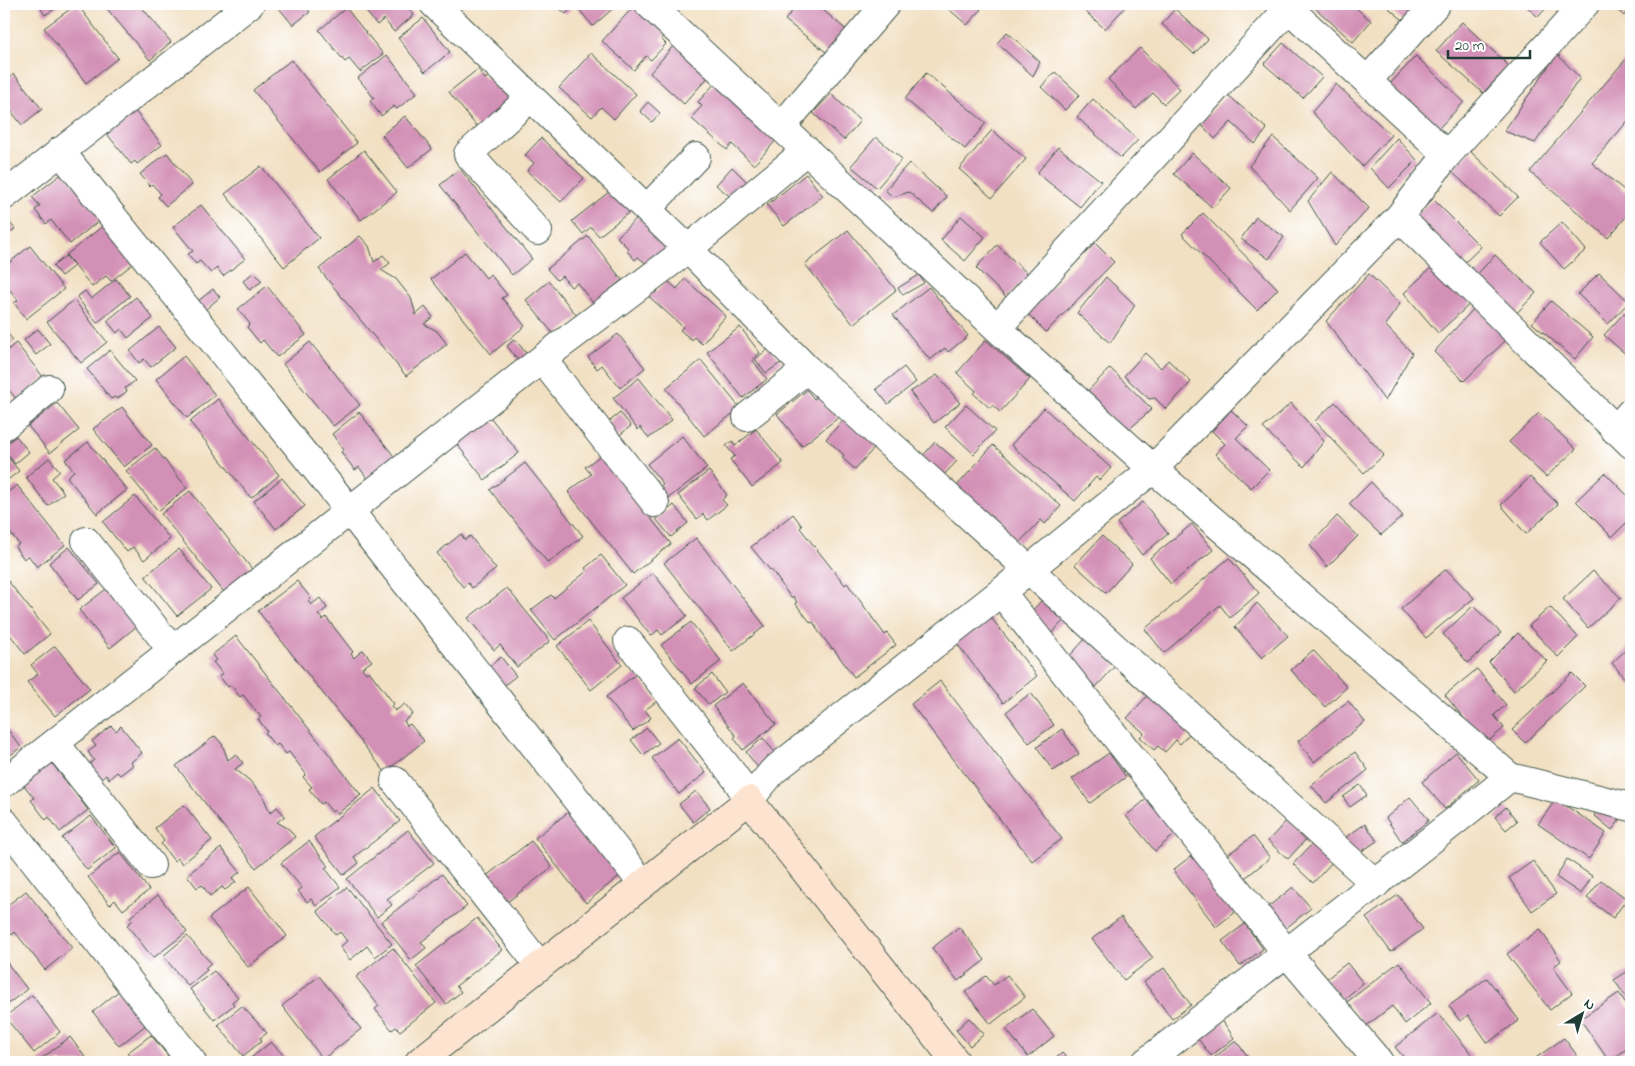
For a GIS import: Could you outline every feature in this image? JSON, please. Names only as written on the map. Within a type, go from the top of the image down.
[{"type":"street","points":[[4,196],[250,4]]},
{"type":"street","points":[[434,4],[688,249],[807,369],[1376,884]]},
{"type":"street","points":[[650,4],[997,328],[1153,469],[1510,777],[1631,807]]},
{"type":"street","points":[[782,126],[886,4]]},
{"type":"street","points":[[1367,81],[1436,4]]},
{"type":"street","points":[[419,1062],[749,800],[773,770],[1001,592],[1153,469],[1399,217],[1447,155],[1585,4]]},
{"type":"street","points":[[997,328],[1287,6],[1447,155]]},
{"type":"street","points":[[531,97],[468,154],[538,231]]},
{"type":"street","points":[[4,783],[542,359],[688,249],[807,150]]},
{"type":"street","points":[[60,151],[349,510],[643,884]]},
{"type":"street","points":[[647,209],[696,157]]},
{"type":"street","points":[[1399,217],[1626,429]]},
{"type":"street","points":[[542,359],[655,502]]},
{"type":"street","points":[[747,417],[807,369]]},
{"type":"street","points":[[4,426],[49,389]]},
{"type":"street","points":[[86,541],[172,650]]},
{"type":"street","points":[[1001,592],[1286,952],[1379,1062]]},
{"type":"street","points":[[628,641],[734,776],[749,800],[956,1062]]},
{"type":"street","points":[[55,743],[151,865]]},
{"type":"street","points":[[1146,1062],[1376,884],[1510,777]]},
{"type":"street","points":[[395,781],[540,966]]},
{"type":"street","points":[[4,822],[192,1062]]},
{"type":"building","points":[[38,4],[63,4],[45,15]]},
{"type":"building","points":[[77,4],[118,58],[86,83],[44,28]]},
{"type":"building","points":[[103,4],[139,4],[171,42],[150,60]]},
{"type":"building","points":[[282,4],[303,4],[310,12],[293,25],[278,7]]},
{"type":"building","points":[[360,4],[405,4],[414,15],[394,32],[384,19],[377,25]]},
{"type":"building","points":[[554,4],[575,4],[566,14]]},
{"type":"building","points":[[618,4],[593,26],[575,5]]},
{"type":"building","points":[[798,4],[816,4],[850,33],[831,56],[785,20]]},
{"type":"building","points":[[943,4],[974,4],[981,10],[967,25]]},
{"type":"building","points":[[1077,4],[1128,4],[1105,29]]},
{"type":"building","points":[[1317,4],[1352,4],[1371,21],[1353,42],[1314,7]]},
{"type":"building","points":[[1384,4],[1418,4],[1404,21]]},
{"type":"building","points":[[1524,4],[1550,4],[1538,17]]},
{"type":"building","points":[[1612,4],[1631,4],[1631,6],[1624,16]]},
{"type":"building","points":[[635,5],[667,33],[661,39],[666,44],[651,60],[646,56],[634,70],[602,41]]},
{"type":"building","points":[[346,8],[383,54],[360,72],[349,59],[345,62],[319,30]]},
{"type":"building","points":[[1175,9],[1208,39],[1194,54],[1162,24]]},
{"type":"building","points":[[423,18],[450,52],[425,72],[398,38]]},
{"type":"building","points":[[1462,22],[1509,66],[1483,93],[1436,51]]},
{"type":"building","points":[[1007,32],[1040,62],[1033,76],[997,43]]},
{"type":"building","points":[[1283,43],[1322,77],[1303,98],[1264,64]]},
{"type":"building","points":[[675,44],[710,75],[684,104],[650,73]]},
{"type":"building","points":[[1140,48],[1180,89],[1164,104],[1153,93],[1136,109],[1108,79]]},
{"type":"building","points":[[591,53],[636,94],[614,119],[601,107],[592,117],[559,88]]},
{"type":"building","points":[[1631,53],[1631,117],[1592,163],[1631,196],[1631,211],[1608,238],[1530,172]]},
{"type":"building","points":[[1557,54],[1580,78],[1535,143],[1504,131]]},
{"type":"building","points":[[387,55],[417,93],[397,109],[394,106],[381,116],[370,101],[374,98],[358,78]]},
{"type":"building","points":[[1416,56],[1464,102],[1436,131],[1388,86]]},
{"type":"building","points":[[291,60],[357,143],[320,172],[253,90]]},
{"type":"building","points":[[478,69],[485,79],[492,74],[513,100],[478,128],[449,92]]},
{"type":"building","points":[[1055,72],[1080,95],[1065,110],[1041,87]]},
{"type":"building","points":[[926,73],[986,123],[965,149],[905,99]]},
{"type":"building","points":[[14,74],[42,109],[22,125],[4,102],[4,82]]},
{"type":"building","points":[[717,81],[779,137],[754,165],[732,144],[727,150],[691,118],[702,106],[698,102]]},
{"type":"building","points":[[1336,84],[1391,135],[1362,166],[1312,112]]},
{"type":"building","points":[[831,94],[860,121],[844,140],[813,113]]},
{"type":"building","points":[[1228,95],[1267,129],[1255,144],[1231,122],[1215,139],[1200,123]]},
{"type":"building","points":[[1093,99],[1138,140],[1121,158],[1077,117]]},
{"type":"building","points":[[648,102],[660,113],[652,122],[640,111]]},
{"type":"building","points":[[135,111],[162,145],[137,164],[135,161],[131,164],[107,134]]},
{"type":"building","points":[[405,116],[432,149],[408,168],[382,135]]},
{"type":"building","points":[[992,130],[1026,159],[992,198],[959,169]]},
{"type":"building","points":[[876,137],[902,159],[877,188],[851,166]]},
{"type":"building","points":[[1273,137],[1318,178],[1290,210],[1249,166]]},
{"type":"building","points":[[541,138],[584,178],[561,202],[527,171],[534,163],[525,155]]},
{"type":"building","points":[[1397,138],[1417,160],[1389,188],[1370,168]]},
{"type":"building","points":[[1058,147],[1101,181],[1080,207],[1037,173]]},
{"type":"building","points":[[364,150],[397,192],[361,220],[328,179]]},
{"type":"building","points":[[1470,151],[1518,197],[1499,216],[1451,171]]},
{"type":"building","points":[[167,153],[192,185],[166,206],[158,197],[161,194],[152,184],[150,186],[140,174]]},
{"type":"building","points":[[1192,153],[1231,188],[1213,208],[1174,174]]},
{"type":"building","points":[[909,163],[947,197],[933,213],[909,192],[893,197],[885,190]]},
{"type":"building","points":[[261,166],[319,238],[284,267],[225,194]]},
{"type":"building","points":[[732,167],[747,182],[732,198],[716,185]]},
{"type":"building","points":[[460,169],[532,259],[512,275],[440,185]]},
{"type":"building","points":[[64,172],[101,219],[70,244],[51,220],[46,224],[35,210],[40,206],[32,197]]},
{"type":"building","points":[[1332,172],[1369,208],[1335,246],[1308,201]]},
{"type":"building","points":[[806,174],[823,196],[784,226],[767,205]]},
{"type":"building","points":[[614,188],[632,210],[599,236],[591,227],[583,234],[572,221]]},
{"type":"building","points":[[1433,199],[1481,247],[1461,266],[1413,218]]},
{"type":"building","points":[[201,205],[245,259],[223,276],[217,268],[211,273],[200,261],[196,264],[188,254],[193,251],[173,227]]},
{"type":"building","points":[[1203,213],[1278,289],[1257,310],[1182,234]]},
{"type":"building","points":[[641,214],[675,246],[653,269],[638,257],[635,260],[627,251],[629,249],[617,237]]},
{"type":"building","points":[[4,216],[15,229],[4,238]]},
{"type":"building","points":[[961,216],[985,237],[965,261],[941,240]]},
{"type":"building","points":[[1256,217],[1284,237],[1269,259],[1241,239]]},
{"type":"building","points":[[1562,222],[1586,250],[1564,269],[1540,242]]},
{"type":"building","points":[[104,225],[134,263],[111,281],[106,276],[92,287],[66,255]]},
{"type":"building","points":[[848,230],[896,290],[853,324],[805,264]]},
{"type":"building","points":[[360,236],[369,246],[374,262],[383,255],[390,263],[381,270],[396,279],[411,298],[416,315],[425,307],[433,317],[424,324],[437,331],[447,344],[406,376],[319,269]]},
{"type":"building","points":[[588,236],[622,280],[593,303],[577,283],[571,287],[562,276],[557,280],[547,269]]},
{"type":"building","points":[[1095,243],[1114,262],[1046,332],[1027,313]]},
{"type":"building","points":[[997,245],[1029,275],[1007,298],[976,268]]},
{"type":"building","points":[[30,246],[64,289],[26,319],[14,303],[18,300],[4,283],[4,275],[7,272],[4,267]]},
{"type":"building","points":[[465,252],[486,278],[490,274],[507,295],[502,298],[525,326],[491,354],[431,279]]},
{"type":"building","points":[[1495,255],[1536,293],[1511,319],[1471,281]]},
{"type":"building","points":[[66,256],[74,266],[61,276],[53,266]]},
{"type":"building","points":[[1434,265],[1471,303],[1438,333],[1404,293]]},
{"type":"building","points":[[254,272],[262,281],[250,290],[243,281]]},
{"type":"building","points":[[1599,273],[1629,302],[1608,324],[1578,294]]},
{"type":"building","points":[[1369,274],[1400,304],[1385,325],[1412,353],[1385,401],[1326,321]]},
{"type":"building","points":[[919,275],[924,283],[903,295],[898,288]]},
{"type":"building","points":[[1106,277],[1135,305],[1110,343],[1077,313]]},
{"type":"building","points":[[116,279],[130,296],[97,323],[77,297],[85,291],[91,299]]},
{"type":"building","points":[[685,279],[726,316],[702,344],[694,337],[692,340],[680,330],[683,327],[646,294],[650,289],[655,293],[667,280],[677,289]]},
{"type":"building","points":[[549,281],[578,317],[555,336],[526,300]]},
{"type":"building","points":[[267,286],[306,335],[277,357],[263,340],[260,343],[247,327],[250,324],[238,309]]},
{"type":"building","points":[[929,287],[968,336],[948,352],[945,348],[930,360],[893,315]]},
{"type":"building","points":[[213,289],[220,297],[204,311],[197,302]]},
{"type":"building","points":[[136,297],[153,318],[128,338],[121,329],[117,333],[107,321]]},
{"type":"building","points":[[74,300],[107,342],[81,363],[47,322]]},
{"type":"building","points":[[1551,301],[1593,337],[1575,359],[1532,323]]},
{"type":"building","points":[[1477,305],[1509,337],[1464,381],[1434,352]]},
{"type":"building","points":[[1624,313],[1631,319],[1631,359],[1604,335]]},
{"type":"building","points":[[159,327],[176,347],[151,367],[144,359],[139,363],[130,351]]},
{"type":"building","points":[[740,327],[760,353],[752,359],[767,379],[743,398],[707,352]]},
{"type":"building","points":[[4,329],[13,340],[4,347]]},
{"type":"building","points":[[38,329],[50,344],[36,355],[24,340]]},
{"type":"building","points":[[618,334],[645,368],[620,388],[602,365],[597,369],[588,357]]},
{"type":"building","points":[[515,339],[529,357],[521,364],[507,346]]},
{"type":"building","points":[[986,340],[1030,379],[1000,412],[992,405],[990,408],[974,394],[976,391],[957,373]]},
{"type":"building","points":[[310,342],[360,405],[333,426],[283,364]]},
{"type":"building","points":[[16,343],[44,378],[17,400],[4,384],[4,353]]},
{"type":"building","points":[[770,348],[782,362],[766,373],[755,359]]},
{"type":"building","points":[[110,350],[135,381],[125,388],[127,391],[117,399],[115,397],[111,399],[87,369]]},
{"type":"building","points":[[1145,353],[1161,368],[1168,360],[1191,382],[1166,409],[1155,398],[1149,399],[1124,376]]},
{"type":"building","points":[[184,356],[215,395],[187,418],[156,379]]},
{"type":"building","points":[[701,360],[740,408],[704,436],[666,388]]},
{"type":"building","points":[[904,367],[916,382],[888,404],[876,389]]},
{"type":"building","points":[[1110,368],[1152,409],[1126,432],[1084,395]]},
{"type":"building","points":[[937,375],[960,403],[934,423],[910,392]]},
{"type":"building","points":[[639,378],[672,420],[649,438],[640,427],[638,430],[613,398]]},
{"type":"building","points":[[807,390],[814,399],[821,394],[839,417],[802,446],[777,414]]},
{"type":"building","points":[[218,399],[279,475],[251,498],[190,422]]},
{"type":"building","points":[[1335,402],[1384,455],[1364,473],[1315,421]]},
{"type":"building","points":[[57,403],[79,430],[50,453],[28,426]]},
{"type":"building","points":[[1291,403],[1324,441],[1304,467],[1263,428]]},
{"type":"building","points":[[966,405],[995,431],[974,454],[945,427]]},
{"type":"building","points":[[122,407],[152,445],[124,467],[93,429]]},
{"type":"building","points":[[1044,408],[1111,468],[1100,480],[1096,477],[1075,501],[1011,445]]},
{"type":"building","points":[[1231,410],[1248,426],[1236,438],[1269,470],[1251,488],[1215,454],[1225,444],[1212,431]]},
{"type":"building","points":[[359,412],[397,460],[370,482],[359,467],[355,470],[341,452],[344,450],[332,434]]},
{"type":"building","points":[[620,413],[631,426],[617,437],[606,424]]},
{"type":"building","points":[[1539,413],[1576,449],[1546,477],[1509,442]]},
{"type":"building","points":[[847,416],[878,444],[855,469],[842,458],[844,455],[826,439]]},
{"type":"building","points":[[490,417],[519,453],[485,480],[456,443]]},
{"type":"building","points":[[756,429],[783,463],[752,487],[730,459],[735,456],[726,446],[732,441],[735,446]]},
{"type":"building","points":[[16,436],[29,452],[15,464],[4,450],[4,446]]},
{"type":"building","points":[[682,436],[707,468],[666,500],[657,488],[663,484],[647,464]]},
{"type":"building","points":[[88,442],[127,490],[97,514],[67,477],[74,471],[65,460]]},
{"type":"building","points":[[935,442],[957,461],[941,478],[920,459]]},
{"type":"building","points":[[993,445],[1061,506],[1045,524],[1041,520],[1019,543],[956,487]]},
{"type":"building","points":[[155,448],[187,488],[158,511],[126,471]]},
{"type":"building","points":[[4,452],[19,471],[9,479],[4,472]]},
{"type":"building","points":[[601,455],[671,544],[633,574],[568,492],[591,474],[585,467]]},
{"type":"building","points":[[49,458],[60,471],[52,478],[64,493],[48,506],[26,477]]},
{"type":"building","points":[[525,463],[583,536],[548,563],[490,490]]},
{"type":"building","points":[[709,471],[727,495],[722,500],[727,505],[708,520],[703,514],[697,519],[678,495]]},
{"type":"building","points":[[1605,473],[1631,499],[1631,518],[1612,537],[1576,501]]},
{"type":"building","points":[[1530,477],[1558,504],[1526,534],[1501,505]]},
{"type":"building","points":[[282,478],[305,506],[276,529],[254,501]]},
{"type":"building","points":[[1371,482],[1403,516],[1381,535],[1349,504]]},
{"type":"building","points":[[17,485],[65,545],[37,567],[28,555],[24,559],[15,547],[19,544],[4,525],[4,495]]},
{"type":"building","points":[[190,491],[252,569],[224,592],[161,514]]},
{"type":"building","points":[[135,496],[170,539],[144,560],[133,547],[127,552],[103,522]]},
{"type":"building","points":[[1143,502],[1168,534],[1142,555],[1117,523]]},
{"type":"building","points":[[674,505],[688,523],[671,537],[656,519]]},
{"type":"building","points":[[793,514],[802,526],[800,528],[845,585],[847,583],[885,635],[887,633],[896,645],[854,677],[813,622],[811,623],[795,603],[797,602],[793,596],[791,598],[771,569],[751,547]]},
{"type":"building","points":[[1337,516],[1358,536],[1327,567],[1310,545]]},
{"type":"building","points":[[1192,524],[1213,550],[1171,584],[1150,558]]},
{"type":"building","points":[[461,534],[465,540],[470,536],[496,569],[472,588],[468,583],[463,587],[437,553]]},
{"type":"building","points":[[1102,536],[1132,564],[1106,593],[1075,565]]},
{"type":"building","points":[[696,538],[765,626],[733,651],[664,563]]},
{"type":"building","points":[[69,547],[99,584],[78,600],[49,563]]},
{"type":"building","points":[[179,549],[211,589],[177,616],[145,576]]},
{"type":"building","points":[[601,555],[625,585],[555,640],[531,610],[551,595],[554,598],[587,571],[585,568]]},
{"type":"building","points":[[1229,558],[1259,593],[1230,618],[1220,605],[1164,653],[1145,629]]},
{"type":"building","points":[[1446,569],[1474,598],[1426,638],[1401,609]]},
{"type":"building","points":[[1593,571],[1621,598],[1588,628],[1563,599]]},
{"type":"building","points":[[653,573],[687,616],[662,635],[658,630],[651,636],[621,598]]},
{"type":"building","points":[[8,581],[50,634],[25,654],[4,627],[4,584]]},
{"type":"building","points":[[297,581],[311,598],[308,601],[311,605],[320,598],[327,608],[318,615],[323,620],[326,617],[353,652],[351,654],[354,658],[363,650],[372,661],[362,668],[366,673],[369,671],[394,704],[391,706],[395,711],[405,704],[413,714],[404,721],[407,726],[410,724],[424,741],[385,772],[258,611]]},
{"type":"building","points":[[507,588],[550,641],[517,667],[500,645],[494,650],[468,618]]},
{"type":"building","points":[[106,589],[137,626],[110,648],[79,610]]},
{"type":"building","points":[[1042,600],[1064,620],[1049,636],[1028,615]]},
{"type":"building","points":[[1257,603],[1288,636],[1262,658],[1235,627]]},
{"type":"building","points":[[1473,606],[1501,633],[1468,663],[1443,634]]},
{"type":"building","points":[[1550,607],[1578,637],[1558,657],[1529,626]]},
{"type":"building","points":[[989,615],[1037,676],[1003,703],[955,641]]},
{"type":"building","points":[[588,621],[622,665],[591,690],[557,646]]},
{"type":"building","points":[[691,622],[721,661],[692,684],[661,645]]},
{"type":"building","points":[[1518,633],[1547,661],[1514,691],[1489,662]]},
{"type":"building","points":[[236,636],[361,795],[337,814],[334,810],[332,812],[324,802],[321,804],[309,789],[312,787],[303,777],[306,774],[289,752],[286,754],[278,744],[275,746],[265,733],[267,731],[258,719],[261,717],[243,695],[240,697],[231,685],[228,687],[219,676],[223,674],[213,662],[216,660],[212,655]]},
{"type":"building","points":[[1086,638],[1116,665],[1096,687],[1066,660]]},
{"type":"building","points":[[1631,645],[1631,686],[1612,663]]},
{"type":"building","points":[[55,646],[90,689],[55,716],[27,682],[38,674],[31,665]]},
{"type":"building","points":[[1313,650],[1347,687],[1325,707],[1291,670]]},
{"type":"building","points":[[501,657],[516,676],[498,690],[484,671]]},
{"type":"building","points":[[1477,669],[1506,705],[1494,715],[1504,728],[1485,744],[1445,695]]},
{"type":"building","points":[[1572,673],[1585,686],[1525,743],[1512,730]]},
{"type":"building","points":[[636,674],[657,701],[645,710],[651,718],[633,731],[606,697]]},
{"type":"building","points":[[712,674],[725,692],[709,705],[695,688]]},
{"type":"building","points":[[940,681],[1062,839],[1032,861],[911,704]]},
{"type":"building","points":[[743,683],[776,724],[743,750],[734,738],[736,736],[713,706]]},
{"type":"building","points":[[1031,693],[1054,725],[1029,743],[1006,712]]},
{"type":"building","points":[[1150,693],[1192,731],[1180,744],[1176,740],[1165,752],[1158,746],[1154,750],[1140,737],[1144,733],[1127,718]]},
{"type":"building","points":[[1348,701],[1365,722],[1314,762],[1298,741]]},
{"type":"building","points":[[4,725],[21,747],[4,760]]},
{"type":"building","points":[[111,726],[116,731],[121,726],[142,753],[131,762],[133,765],[120,775],[117,772],[109,779],[106,775],[99,781],[87,766],[94,760],[88,752],[96,746],[92,741]]},
{"type":"building","points":[[647,728],[659,743],[643,755],[631,740]]},
{"type":"building","points":[[1062,729],[1079,754],[1053,771],[1037,747]]},
{"type":"building","points":[[215,736],[222,744],[228,760],[236,754],[243,763],[235,769],[249,780],[263,796],[270,813],[277,807],[285,816],[277,822],[289,829],[295,837],[256,868],[176,766]]},
{"type":"building","points":[[678,738],[706,773],[679,794],[652,758]]},
{"type":"building","points":[[763,738],[777,755],[759,769],[746,752]]},
{"type":"building","points":[[1355,752],[1368,770],[1326,803],[1311,785]]},
{"type":"building","points":[[1456,752],[1479,780],[1445,809],[1422,782]]},
{"type":"building","points":[[1109,753],[1126,777],[1090,803],[1072,779]]},
{"type":"building","points":[[51,762],[88,810],[60,832],[49,817],[46,820],[31,800],[34,798],[23,784]]},
{"type":"building","points":[[1360,785],[1367,795],[1350,807],[1343,797]]},
{"type":"building","points":[[375,788],[400,821],[354,857],[359,863],[344,875],[314,837]]},
{"type":"building","points":[[696,791],[710,808],[693,822],[679,804]]},
{"type":"building","points":[[1150,796],[1179,831],[1155,851],[1126,816]]},
{"type":"building","points":[[1410,797],[1429,820],[1402,842],[1386,818]]},
{"type":"building","points":[[1556,799],[1606,833],[1589,859],[1538,824]]},
{"type":"building","points":[[184,805],[212,840],[182,864],[178,858],[174,861],[161,844],[164,841],[155,828]]},
{"type":"building","points":[[1602,805],[1620,820],[1612,830],[1594,815]]},
{"type":"building","points":[[1506,807],[1517,821],[1506,830],[1495,817]]},
{"type":"building","points":[[571,810],[622,874],[586,903],[535,838]]},
{"type":"building","points":[[91,816],[116,848],[87,870],[62,838]]},
{"type":"building","points":[[1289,818],[1309,836],[1288,859],[1268,841]]},
{"type":"building","points":[[1365,824],[1377,841],[1355,856],[1343,839]]},
{"type":"building","points":[[408,830],[434,863],[387,899],[392,905],[377,917],[347,879]]},
{"type":"building","points":[[1253,836],[1270,858],[1245,878],[1227,855]]},
{"type":"building","points":[[309,841],[328,866],[325,868],[340,887],[316,906],[311,899],[307,902],[298,891],[302,888],[281,863]]},
{"type":"building","points":[[531,841],[552,867],[506,903],[485,877]]},
{"type":"building","points":[[1314,842],[1334,860],[1313,883],[1293,864]]},
{"type":"building","points":[[221,848],[240,872],[232,878],[236,882],[225,890],[222,887],[210,896],[202,885],[197,888],[187,875]]},
{"type":"building","points":[[1199,850],[1236,911],[1216,927],[1173,870]]},
{"type":"building","points":[[120,852],[149,890],[123,910],[115,900],[110,905],[88,877]]},
{"type":"building","points":[[1567,859],[1592,876],[1581,894],[1556,877]]},
{"type":"building","points":[[1533,861],[1556,894],[1532,911],[1509,878]]},
{"type":"building","points":[[442,874],[467,906],[421,942],[426,948],[411,960],[381,922]]},
{"type":"building","points":[[1601,880],[1627,899],[1613,918],[1587,898]]},
{"type":"building","points":[[249,887],[287,936],[248,967],[209,918]]},
{"type":"building","points":[[347,887],[392,944],[375,957],[367,946],[350,960],[340,947],[347,941],[340,932],[336,935],[317,911]]},
{"type":"building","points":[[1293,887],[1311,908],[1285,929],[1268,907]]},
{"type":"building","points":[[26,891],[72,948],[45,970],[15,932],[12,935],[4,925],[4,908]]},
{"type":"building","points":[[158,895],[187,932],[153,958],[127,925],[133,920],[130,917]]},
{"type":"building","points":[[1398,895],[1423,929],[1391,952],[1366,918]]},
{"type":"building","points":[[1121,917],[1153,958],[1124,980],[1092,939]]},
{"type":"building","points":[[477,918],[502,950],[456,986],[461,992],[446,1004],[416,966]]},
{"type":"building","points":[[1245,924],[1263,949],[1240,966],[1222,941]]},
{"type":"building","points":[[959,927],[985,960],[958,981],[932,948]]},
{"type":"building","points":[[1540,929],[1561,961],[1553,967],[1572,993],[1550,1010],[1507,954]]},
{"type":"building","points":[[187,936],[211,963],[205,968],[207,970],[188,986],[163,956]]},
{"type":"building","points":[[393,948],[436,1003],[400,1031],[396,1027],[392,1030],[375,1009],[379,1006],[356,977]]},
{"type":"building","points":[[4,959],[27,989],[4,1007]]},
{"type":"building","points":[[1399,962],[1431,1003],[1405,1024],[1392,1006],[1366,1026],[1347,1002]]},
{"type":"building","points":[[1347,963],[1363,983],[1342,1001],[1325,980]]},
{"type":"building","points":[[1164,968],[1191,1005],[1172,1019],[1144,982]]},
{"type":"building","points":[[1631,969],[1631,1004],[1614,980]]},
{"type":"building","points":[[214,971],[238,997],[232,1002],[234,1005],[214,1020],[190,989]]},
{"type":"building","points":[[1007,975],[1025,997],[991,1024],[965,992],[986,976],[994,985]]},
{"type":"building","points":[[319,976],[361,1029],[323,1059],[282,1006]]},
{"type":"building","points":[[1487,978],[1519,1020],[1488,1043],[1468,1015],[1460,1021],[1449,1006]]},
{"type":"building","points":[[120,990],[147,1024],[119,1046],[93,1012]]},
{"type":"building","points":[[1619,993],[1631,1011],[1631,1046],[1609,1061],[1580,1019]]},
{"type":"building","points":[[32,995],[60,1032],[34,1053],[5,1017]]},
{"type":"building","points":[[242,1006],[267,1033],[260,1038],[262,1041],[243,1056],[218,1025]]},
{"type":"building","points":[[1032,1009],[1054,1036],[1028,1057],[1006,1029]]},
{"type":"building","points":[[1438,1013],[1473,1056],[1466,1062],[1408,1062],[1395,1047]]},
{"type":"building","points":[[1220,1017],[1234,1038],[1211,1056],[1195,1035]]},
{"type":"building","points":[[969,1018],[984,1034],[970,1046],[956,1030]]},
{"type":"building","points":[[151,1035],[173,1062],[134,1062],[127,1053]]},
{"type":"building","points":[[70,1037],[89,1062],[37,1062]]},
{"type":"building","points":[[1564,1038],[1582,1062],[1530,1062]]},
{"type":"building","points":[[1236,1041],[1252,1062],[1219,1062],[1215,1057]]},
{"type":"building","points":[[271,1042],[290,1062],[247,1061]]},
{"type":"building","points":[[1062,1053],[1071,1062],[1051,1062]]}]
